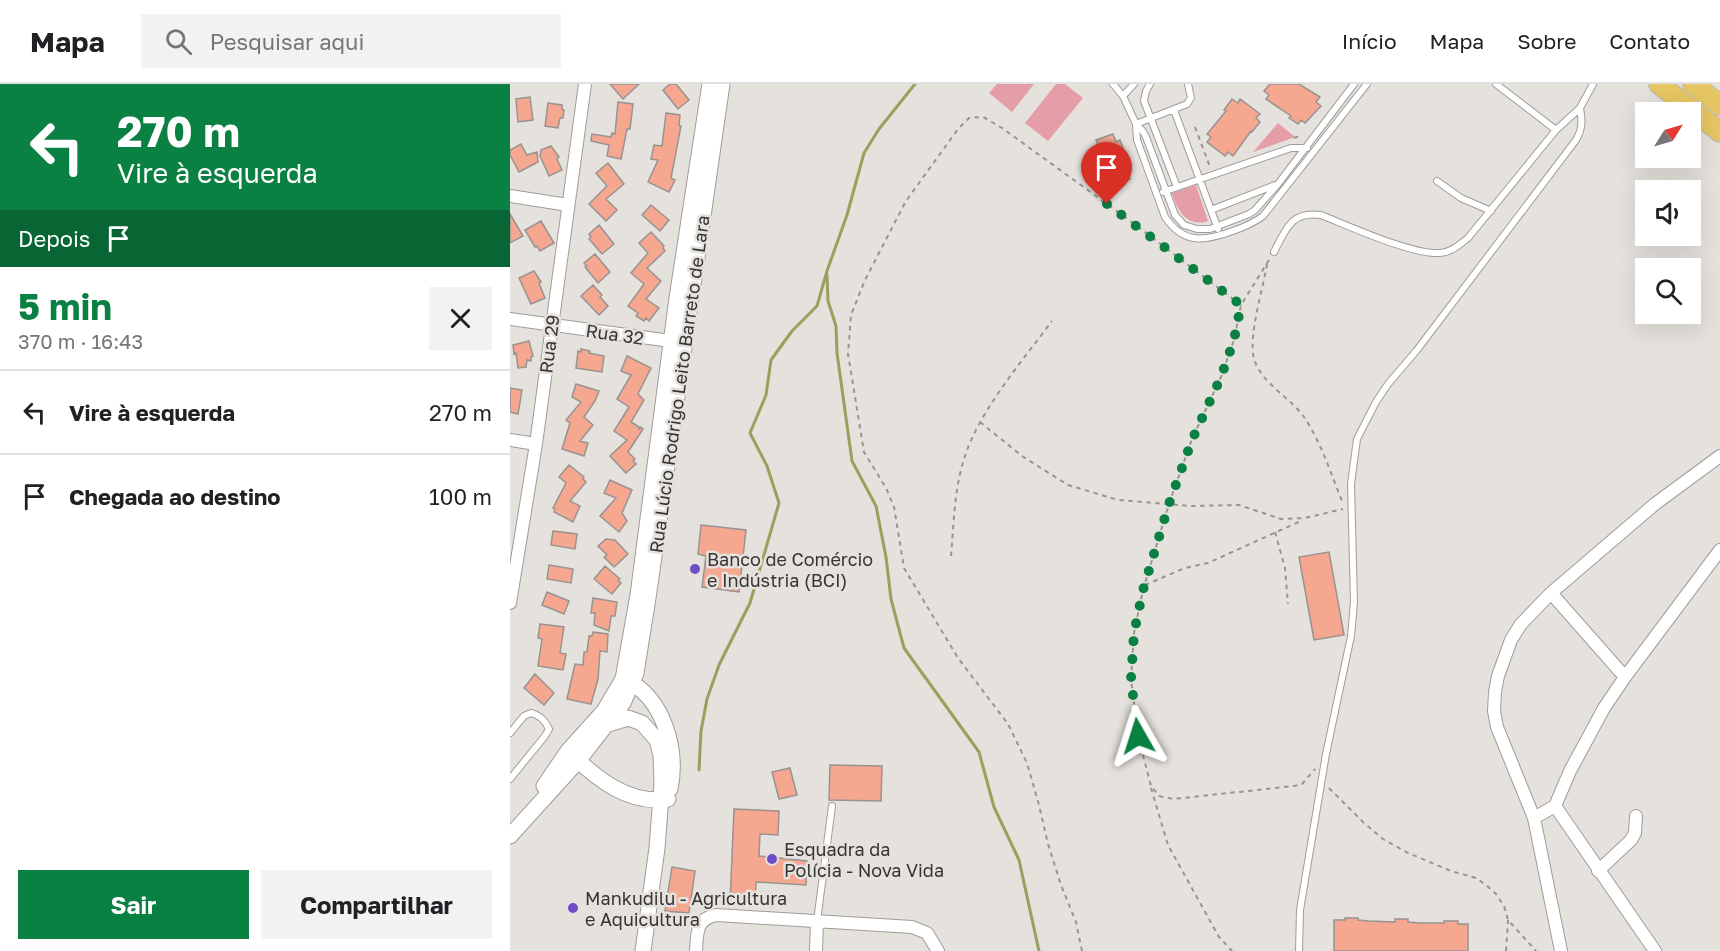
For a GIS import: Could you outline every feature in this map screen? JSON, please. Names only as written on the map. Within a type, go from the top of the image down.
[{"type":"highway","points":[[1659,84],[1720,132]]},
{"type":"highway","points":[[1693,84],[1720,105]]},
{"type":"street","name":"Rua 29","points":[[510,603],[513,565],[536,444],[585,84]]},
{"type":"street","name":"Rua Lúcio Rodrigo Leito Barreto de Lara","points":[[679,342],[677,298],[710,84]]},
{"type":"street","name":"Rua Lúcio Rodrigo Leito Barreto de Lara","points":[[628,681],[638,595],[722,84]]},
{"type":"street","points":[[510,196],[568,205]]},
{"type":"street","name":"Rua 32","points":[[510,319],[679,342]]},
{"type":"street","points":[[510,440],[536,444]]},
{"type":"street","points":[[1562,951],[1534,818],[1497,727],[1494,711],[1495,692],[1504,656],[1521,624],[1551,593],[1654,504],[1720,456]]},
{"type":"street","points":[[1534,818],[1555,806],[1604,708],[1625,676],[1720,549]]},
{"type":"street","points":[[1551,593],[1625,676]]},
{"type":"street","points":[[573,756],[608,724],[623,703],[628,681]]},
{"type":"street","points":[[510,834],[573,756],[628,681]]},
{"type":"street","points":[[628,681],[649,699],[670,738],[673,768],[664,800],[643,951]]},
{"type":"street","points":[[608,724],[622,718],[636,720],[654,734],[660,748],[664,800]]},
{"type":"street","points":[[573,756],[604,782],[634,798],[648,801],[664,800]]},
{"type":"street","points":[[1555,806],[1654,951]]},
{"type":"street","points":[[1598,871],[1631,840],[1635,832],[1636,816]]},
{"type":"street","points":[[696,951],[698,926],[711,916],[912,927],[927,933],[938,951]]},
{"type":"street","points":[[816,951],[817,921]]},
{"type":"lane","points":[[1113,84],[1123,96],[1136,124],[1146,137],[1175,215],[1184,225],[1197,229],[1217,227],[1249,214],[1259,205],[1278,184],[1354,84]]},
{"type":"lane","points":[[1123,96],[1134,84]]},
{"type":"lane","points":[[1150,84],[1144,101],[1177,188]]},
{"type":"lane","points":[[1136,124],[1174,110],[1190,101],[1188,84]]},
{"type":"lane","points":[[1136,124],[1137,140],[1165,217],[1171,226],[1182,234],[1200,239],[1220,235],[1253,223],[1263,216],[1367,84]]},
{"type":"lane","points":[[1496,84],[1556,130]]},
{"type":"lane","points":[[1274,252],[1289,224],[1298,217],[1309,214],[1321,215],[1426,253],[1442,253],[1454,249],[1468,238],[1556,130],[1580,108],[1593,84]]},
{"type":"lane","points":[[1299,951],[1300,910],[1326,754],[1351,636],[1354,603],[1351,484],[1357,439],[1388,384],[1417,350],[1576,140],[1582,124],[1580,108]]},
{"type":"lane","points":[[1174,110],[1220,235]]},
{"type":"lane","points":[[1157,194],[1291,148],[1305,147],[1312,153]]},
{"type":"lane","points":[[1437,182],[1461,198],[1491,211]]},
{"type":"lane","points":[[1210,210],[1278,184]]},
{"type":"lane","points":[[1253,193],[1263,216]]},
{"type":"lane","points":[[510,779],[549,729],[546,722],[531,713],[524,716],[511,729]]},
{"type":"lane","points":[[817,921],[832,806]]},
{"type":"path","points":[[1082,951],[1076,922],[1048,844],[1027,763],[1008,724],[958,658],[904,568],[894,507],[886,488],[864,452],[859,431],[848,354],[851,315],[865,280],[906,201],[958,129],[969,118],[983,117],[1002,128],[1125,217],[1241,305]]},
{"type":"path","points":[[1195,127],[1211,170]]},
{"type":"path","points":[[1292,139],[1302,135]]},
{"type":"path","points":[[1232,951],[1219,937],[1168,845],[1138,736],[1131,679],[1134,633],[1145,585],[1169,504],[1192,440],[1221,377],[1234,340],[1241,305],[1274,252]]},
{"type":"path","points":[[1145,585],[1185,568],[1208,563],[1305,518],[1345,508],[1304,416],[1281,391],[1264,378],[1254,359],[1252,338],[1268,261]]},
{"type":"path","points":[[951,556],[957,487],[965,455],[981,422],[1052,321]]},
{"type":"path","points":[[981,422],[1022,456],[1068,485],[1118,500],[1169,504],[1239,505],[1281,519],[1305,518]]},
{"type":"path","points":[[1275,532],[1285,567],[1288,604]]},
{"type":"path","points":[[1150,786],[1159,796],[1173,799],[1294,786],[1302,784],[1326,754]]},
{"type":"path","points":[[1322,782],[1364,824],[1383,839],[1406,852],[1451,871],[1476,878],[1496,894],[1504,906],[1508,920],[1506,951]]},
{"type":"path","points":[[1508,920],[1536,951]]},
{"type":"shaded area","points":[[997,84],[1034,84],[1012,112],[989,93]]},
{"type":"shaded area","points":[[1056,84],[1065,84],[1083,98],[1048,141],[1025,123]]},
{"type":"shaded area","points":[[1278,123],[1295,137],[1253,152]]},
{"type":"shaded area","points":[[1196,185],[1208,221],[1201,223],[1184,216],[1172,193]]},
{"type":"building","points":[[610,84],[639,84],[623,99]]},
{"type":"building","points":[[670,84],[676,84],[689,100],[678,109],[663,90]]},
{"type":"building","points":[[1270,84],[1299,84],[1320,97],[1316,102],[1321,106],[1305,123],[1301,120],[1298,124],[1289,118],[1291,116],[1266,99],[1269,95],[1264,91]]},
{"type":"building","points":[[530,97],[533,120],[518,122],[516,99]]},
{"type":"building","points":[[1232,99],[1238,103],[1240,99],[1260,114],[1256,118],[1260,122],[1233,156],[1228,152],[1225,156],[1207,142],[1211,137],[1207,134],[1226,111],[1224,110]]},
{"type":"building","points":[[618,102],[633,104],[630,129],[627,129],[621,159],[607,156],[609,145],[591,141],[592,134],[611,137],[612,133],[615,134]]},
{"type":"building","points":[[548,103],[562,105],[564,110],[558,128],[545,126]]},
{"type":"building","points":[[666,113],[680,115],[679,126],[681,126],[671,178],[675,180],[669,192],[648,182],[658,160],[651,159],[654,145],[662,146]]},
{"type":"building","points":[[1113,134],[1116,142],[1120,140],[1128,162],[1124,164],[1130,179],[1114,185],[1108,170],[1097,174],[1089,153],[1100,149],[1096,140]]},
{"type":"building","points":[[521,144],[527,155],[537,152],[538,162],[519,172],[510,155],[510,150]]},
{"type":"building","points":[[551,146],[559,157],[557,159],[562,170],[549,176],[540,156],[541,150]]},
{"type":"building","points":[[608,163],[624,184],[606,199],[617,210],[606,221],[589,204],[607,186],[596,173]]},
{"type":"building","points":[[651,205],[669,220],[660,231],[642,215]]},
{"type":"building","points":[[510,214],[523,236],[510,243]]},
{"type":"building","points":[[541,221],[554,243],[540,251],[525,230]]},
{"type":"building","points":[[599,225],[614,244],[602,254],[589,239],[591,237],[589,234]]},
{"type":"building","points":[[651,232],[664,246],[665,251],[647,268],[661,281],[646,299],[659,308],[649,321],[646,318],[644,321],[636,316],[638,313],[628,306],[644,284],[631,273],[648,253],[639,243]]},
{"type":"building","points":[[595,254],[610,272],[598,283],[584,263]]},
{"type":"building","points":[[534,271],[541,282],[539,283],[545,298],[531,304],[519,278]]},
{"type":"building","points":[[593,285],[608,306],[599,315],[581,296]]},
{"type":"building","points":[[529,341],[533,356],[531,361],[527,360],[526,367],[518,368],[513,345]]},
{"type":"building","points":[[581,349],[604,356],[602,372],[576,368],[578,351],[581,352]]},
{"type":"building","points":[[627,356],[651,368],[638,394],[644,400],[631,422],[639,429],[641,427],[643,429],[628,452],[635,459],[633,461],[636,464],[626,473],[610,456],[627,440],[614,431],[629,407],[617,399],[631,375],[621,371]]},
{"type":"building","points":[[576,384],[599,391],[584,417],[593,425],[580,441],[588,443],[584,456],[562,449],[570,423],[566,420],[581,402],[572,397]]},
{"type":"building","points":[[510,388],[522,390],[518,414],[510,412]]},
{"type":"building","points":[[569,465],[584,477],[586,482],[570,501],[580,506],[573,522],[554,512],[553,508],[566,483],[559,477]]},
{"type":"building","points":[[610,480],[632,490],[622,513],[627,521],[619,532],[600,516],[616,498],[604,493]]},
{"type":"building","points":[[701,525],[746,530],[739,592],[702,587],[706,556],[698,554]]},
{"type":"building","points":[[553,531],[577,534],[575,549],[551,545]]},
{"type":"building","points":[[606,539],[615,540],[628,554],[614,567],[604,557],[607,555],[598,546]]},
{"type":"building","points":[[1329,552],[1344,635],[1314,640],[1299,557]]},
{"type":"building","points":[[549,565],[573,569],[571,583],[547,579]]},
{"type":"building","points":[[605,566],[620,579],[618,581],[621,583],[612,594],[594,579]]},
{"type":"building","points":[[547,592],[569,601],[564,614],[542,605]]},
{"type":"building","points":[[593,598],[617,602],[615,616],[611,616],[609,631],[594,625],[595,613],[591,613]]},
{"type":"building","points":[[540,624],[564,627],[560,653],[566,654],[563,670],[538,666],[542,639],[538,638]]},
{"type":"building","points":[[593,632],[608,634],[607,652],[600,651],[598,679],[591,704],[567,699],[575,664],[583,665],[584,652],[587,652],[589,636],[592,636]]},
{"type":"building","points":[[535,674],[554,693],[544,705],[524,688]]},
{"type":"building","points":[[830,765],[882,766],[881,801],[829,800]]},
{"type":"building","points":[[790,768],[797,795],[779,799],[772,772]]},
{"type":"building","points":[[734,809],[779,811],[778,835],[760,834],[759,856],[807,861],[806,885],[756,882],[755,906],[730,904]]},
{"type":"building","points":[[672,867],[695,871],[689,913],[665,911]]},
{"type":"building","points":[[1345,918],[1395,922],[1395,919],[1408,919],[1408,922],[1419,923],[1458,921],[1458,924],[1468,924],[1468,951],[1334,951],[1334,920],[1345,920]]},
{"type":"waterway","points":[[699,770],[701,731],[707,699],[719,665],[750,603],[779,503],[767,466],[750,433],[766,395],[771,360],[792,331],[817,306],[847,215],[864,153],[879,129],[915,84]]},
{"type":"waterway","points":[[827,275],[828,301],[836,326],[837,353],[852,461],[876,506],[891,599],[904,648],[979,752],[994,807],[1019,860],[1039,951]]},
{"type":"place","name":"Banco de Comércio e Indústria (BCI)","points":[[695,569]]},
{"type":"place","name":"Esquadra da Polícia - Nova Vida","points":[[772,859]]},
{"type":"place","name":"Mankudilu - Agricultura e Aquicultura","points":[[573,908]]},
{"type":"route","points":[[1107,204],[1241,305],[1234,340],[1221,377],[1192,440],[1169,504],[1143,590],[1134,633],[1131,679],[1138,736]]}]
